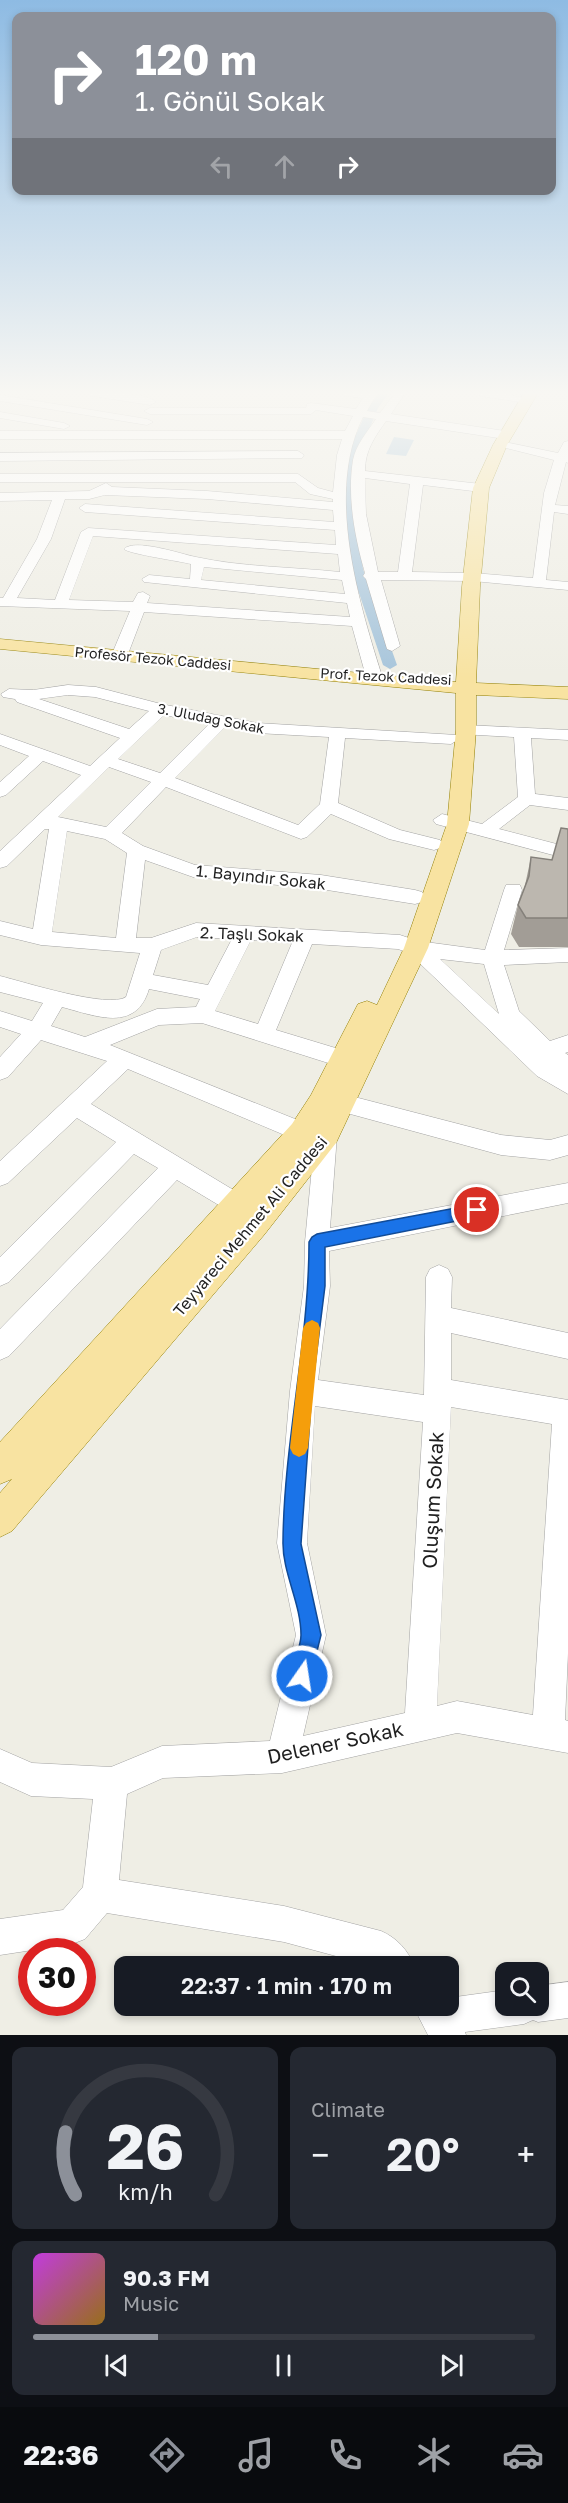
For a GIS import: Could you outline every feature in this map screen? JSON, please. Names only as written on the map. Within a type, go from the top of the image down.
[{"type":"main road","name":"Teyyareci Mehmet Ali Caddesi","points":[[0,1467],[237,1205],[344,1103],[408,945],[445,829],[458,734],[458,684],[472,605],[481,488]]},
{"type":"main road","name":"Profesör Tezok Caddesi","points":[[0,644],[307,673]]},
{"type":"main road","points":[[307,673],[370,681],[568,691]]},
{"type":"main road","name":"Prof. Tezok Caddesi","points":[[307,673],[373,673],[458,684]]},
{"type":"main road","points":[[458,684],[509,692],[568,691]]},
{"type":"main road","points":[[458,734],[481,705],[496,695],[509,692]]},
{"type":"main road","name":"Teyyareci Mehmet Ali Caddesi","points":[[0,1519],[254,1226],[314,1133],[344,1059],[408,945],[415,897],[445,829]]},
{"type":"street","points":[[310,488],[340,502]]},
{"type":"street","points":[[341,488],[344,550],[357,622],[373,673]]},
{"type":"street","points":[[360,488],[359,514],[370,576],[392,646]]},
{"type":"street","points":[[404,577],[416,488]]},
{"type":"street","points":[[539,583],[549,508],[555,488]]},
{"type":"street","points":[[1,501],[105,491],[340,502]]},
{"type":"street","points":[[191,539],[207,495]]},
{"type":"street","points":[[3,603],[44,539],[60,496]]},
{"type":"street","points":[[85,508],[342,527]]},
{"type":"street","points":[[549,508],[568,510]]},
{"type":"street","points":[[60,605],[86,539]]},
{"type":"street","points":[[86,539],[191,539],[344,550]]},
{"type":"street","points":[[86,539],[159,552],[198,562],[350,577]]},
{"type":"street","points":[[120,654],[159,552]]},
{"type":"street","points":[[195,584],[198,562]]},
{"type":"street","points":[[370,576],[568,586]]},
{"type":"street","points":[[149,579],[353,599]]},
{"type":"street","points":[[3,603],[140,606],[357,622]]},
{"type":"street","name":"3. Uludağ Sokak","points":[[5,692],[33,695],[68,690],[96,692],[160,709],[256,728],[568,735]]},
{"type":"street","points":[[5,692],[132,736]]},
{"type":"street","points":[[0,862],[51,823],[95,774],[160,709]]},
{"type":"street","points":[[110,834],[220,722]]},
{"type":"street","points":[[108,761],[223,801],[301,833],[329,806],[338,731]]},
{"type":"street","points":[[522,733],[527,800]]},
{"type":"street","points":[[0,739],[95,774]]},
{"type":"street","points":[[0,791],[41,754]]},
{"type":"street","points":[[486,830],[527,800],[568,804]]},
{"type":"street","points":[[329,806],[394,835],[445,829],[486,830],[568,853]]},
{"type":"street","points":[[41,938],[51,823]]},
{"type":"street","name":"1. Bayındır Sokak","points":[[51,823],[110,834],[137,850],[193,871],[321,882],[415,897]]},
{"type":"street","points":[[125,946],[137,850]]},
{"type":"street","points":[[513,890],[492,958],[510,1015],[547,1052],[568,1067]]},
{"type":"street","name":"2. Taşlı Sokak","points":[[0,928],[41,938],[125,946],[152,945],[196,930],[408,945],[492,958],[568,955]]},
{"type":"street","points":[[202,1015],[245,933]]},
{"type":"street","points":[[264,1034],[305,936]]},
{"type":"street","points":[[0,984],[92,1007],[123,1011],[135,1002],[152,945]]},
{"type":"street","points":[[408,945],[545,1070],[568,1085]]},
{"type":"street","points":[[142,980],[213,994]]},
{"type":"street","points":[[0,1071],[37,1031],[56,999]]},
{"type":"street","points":[[86,1046],[157,1017],[202,1015],[344,1059]]},
{"type":"street","points":[[0,1019],[125,1058],[314,1133],[317,1286],[303,1390],[292,1544],[311,1635],[282,1757]]},
{"type":"street","points":[[547,1052],[568,1042]]},
{"type":"street","points":[[0,1176],[125,1058]]},
{"type":"street","points":[[344,1103],[501,1144],[550,1150],[568,1145]]},
{"type":"street","points":[[75,1105],[237,1205]]},
{"type":"street","points":[[0,1274],[132,1141]]},
{"type":"street","points":[[0,1347],[174,1167]]},
{"type":"street","points":[[317,1242],[568,1193]]},
{"type":"street","name":"Oluşum Sokak","points":[[420,1724],[437,1401],[439,1277]]},
{"type":"street","points":[[440,1318],[568,1346]]},
{"type":"street","points":[[303,1390],[566,1413],[558,1735]]},
{"type":"street","name":"Delener Sokak","points":[[0,1766],[31,1779],[111,1784],[162,1762],[282,1757],[457,1717],[558,1735]]},
{"type":"street","points":[[1,1940],[72,1926],[100,1894],[111,1784]]},
{"type":"street","points":[[100,1894],[284,1924],[381,1949],[387,1956]]},
{"type":"street","points":[[549,2003],[568,2000]]},
{"type":"street","points":[[440,2019],[495,2010]]},
{"type":"building","points":[[561,828],[568,829],[568,918],[526,918],[518,905],[529,876],[531,857],[552,860]]},
{"type":"waterway","points":[[350,488],[350,514],[357,569],[390,665]]},
{"type":"slow traffic","points":[[299,1448],[303,1390],[312,1328]]},
{"type":"route","points":[[302,1676],[311,1635],[292,1544],[303,1390],[317,1286],[317,1242],[477,1210]]}]
